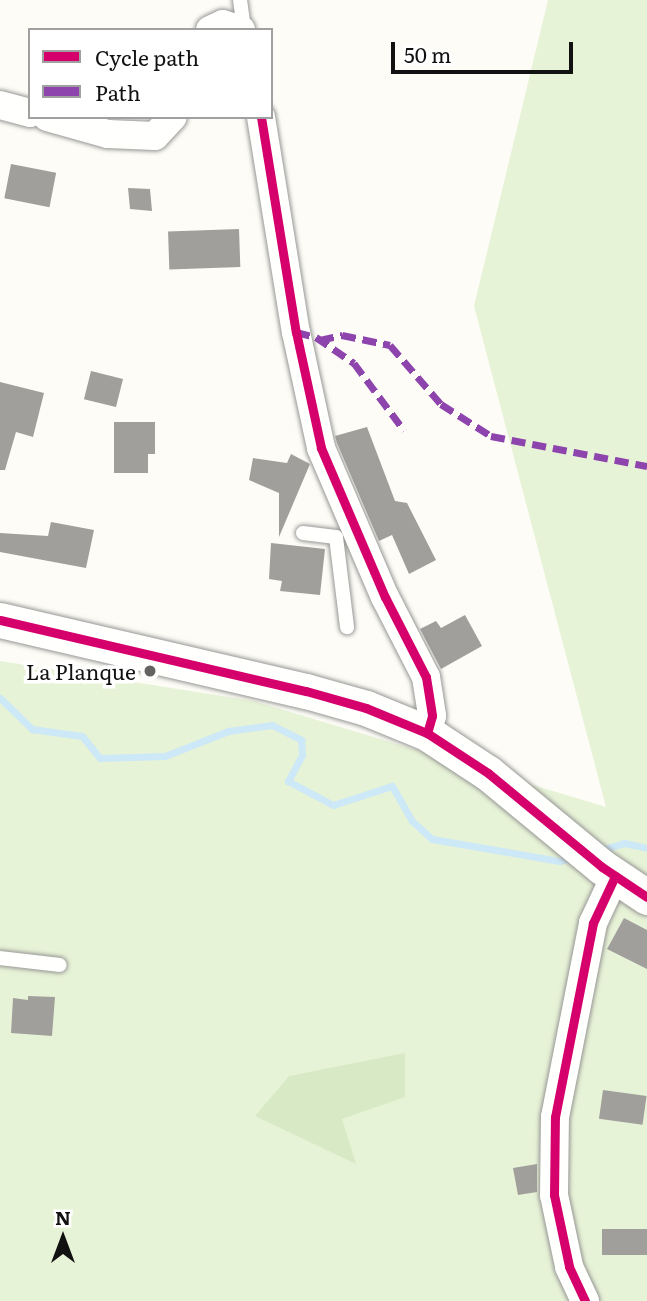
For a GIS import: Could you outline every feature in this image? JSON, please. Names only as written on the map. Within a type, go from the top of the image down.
[{"type":"street","points":[[214,28],[223,23],[237,28]]},
{"type":"street","points":[[0,105],[28,112]]},
{"type":"street","points":[[54,119],[108,134],[155,136],[171,119]]},
{"type":"street","points":[[261,119],[296,332],[321,447],[385,597],[426,677],[432,716],[427,733]]},
{"type":"street","points":[[0,620],[306,691],[366,708],[427,733],[488,773],[608,871],[647,897]]},
{"type":"street","points":[[585,1301],[569,1266],[554,1195],[555,1117],[593,923],[608,871]]},
{"type":"lane","points":[[240,0],[243,28]]},
{"type":"lane","points":[[303,533],[336,537],[347,627]]},
{"type":"lane","points":[[0,958],[61,965]]},
{"type":"green space","points":[[548,0],[647,0],[647,1301],[0,1301],[0,661],[254,701],[606,807],[474,306]]},
{"type":"green space","points":[[405,1053],[405,1097],[342,1119],[356,1164],[255,1116],[289,1076]]},
{"type":"building","points":[[11,164],[56,173],[49,207],[4,198]]},
{"type":"building","points":[[128,188],[150,189],[152,211],[130,209]]},
{"type":"building","points":[[239,229],[240,267],[169,269],[168,231]]},
{"type":"building","points":[[91,371],[123,379],[116,407],[84,399]]},
{"type":"building","points":[[0,382],[44,393],[33,437],[16,432],[5,470],[0,470]]},
{"type":"building","points":[[114,422],[155,422],[155,454],[148,454],[148,473],[114,473]]},
{"type":"building","points":[[367,427],[395,501],[407,503],[436,560],[409,574],[392,535],[379,541],[335,436]]},
{"type":"building","points":[[291,454],[310,464],[279,537],[279,493],[249,480],[253,458],[287,463]]},
{"type":"building","points":[[51,522],[94,530],[86,568],[0,552],[0,533],[48,536]]},
{"type":"building","points":[[271,543],[325,549],[320,595],[280,591],[282,581],[269,579]]},
{"type":"building","points":[[465,615],[482,646],[441,669],[420,629],[436,621],[441,628]]},
{"type":"building","points":[[624,918],[647,930],[647,969],[607,949]]},
{"type":"building","points":[[28,996],[55,997],[52,1036],[11,1033],[13,998],[28,1000]]},
{"type":"building","points":[[603,1090],[647,1096],[643,1125],[599,1119]]},
{"type":"building","points":[[537,1164],[537,1192],[518,1195],[513,1168]]},
{"type":"building","points":[[602,1229],[647,1229],[647,1255],[602,1255]]},
{"type":"waterway","points":[[0,698],[32,729],[82,736],[100,758],[165,756],[228,731],[272,725],[301,740],[302,755],[288,781],[333,805],[392,786],[412,821],[432,839],[559,861],[572,858]]},
{"type":"waterway","points":[[600,850],[624,843],[647,848]]},
{"type":"marked path","points":[[296,332],[316,337],[354,363],[404,430]]},
{"type":"marked path","points":[[320,340],[342,335],[390,345],[441,404],[491,436],[647,466]]},
{"type":"cycle path","points":[[261,119],[296,332],[321,448],[385,597],[426,677],[432,716],[427,733]]},
{"type":"cycle path","points":[[0,620],[306,691],[366,708],[427,733],[488,773],[602,867],[647,897]]},
{"type":"cycle path","points":[[585,1301],[569,1266],[554,1195],[555,1117],[593,923],[615,876]]},
{"type":"place","name":"La Planque","points":[[150,671]]}]
